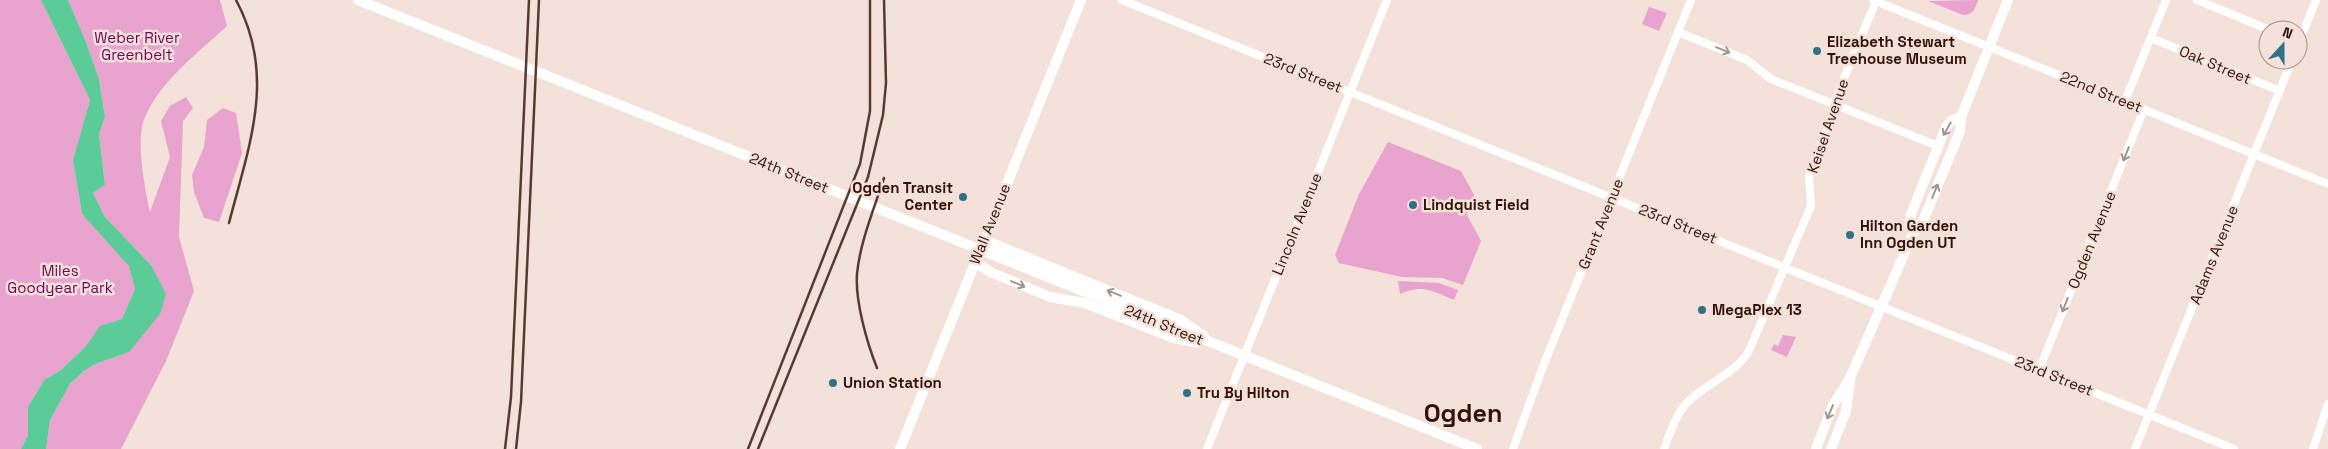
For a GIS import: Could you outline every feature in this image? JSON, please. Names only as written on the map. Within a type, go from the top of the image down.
[{"type":"main road","name":"24th Street","points":[[358,0],[1477,449]]},
{"type":"main road","name":"Wall Avenue","points":[[900,449],[1081,0]]},
{"type":"main road","points":[[1816,449],[1832,407],[1850,378],[1914,234],[1922,224],[1961,126],[1961,116],[2008,0]]},
{"type":"main road","points":[[1914,234],[1910,224],[1911,214],[1938,146],[1949,124],[1961,116]]},
{"type":"main road","name":"24th Street","points":[[984,240],[1181,320],[1219,347]]},
{"type":"main road","name":"24th Street","points":[[975,262],[990,272],[1050,297],[1085,303],[1174,338],[1219,347]]},
{"type":"main road","points":[[1831,449],[1846,412],[1850,378]]},
{"type":"street","name":"23rd Street","points":[[1122,0],[2234,449]]},
{"type":"street","name":"Lincoln Avenue","points":[[1207,449],[1387,0]]},
{"type":"street","name":"Grant Avenue","points":[[1513,449],[1542,369],[1691,0]]},
{"type":"street","name":"22nd Street","points":[[1874,0],[2328,184]]},
{"type":"street","name":"Keisel Avenue","points":[[1664,449],[1677,416],[1687,403],[1740,365],[1748,353],[1811,206],[1809,176],[1833,114],[1833,105],[1874,0]]},
{"type":"street","points":[[2125,101],[2166,0]]},
{"type":"street","points":[[2197,0],[2258,25]]},
{"type":"street","points":[[2308,20],[2316,0]]},
{"type":"street","points":[[1678,32],[1742,58],[1771,79],[1938,146]]},
{"type":"street","name":"Oak Street","points":[[2151,38],[2280,91]]},
{"type":"street","name":"Adams Avenue","points":[[2135,449],[2288,70]]},
{"type":"street","name":"Ogden Avenue","points":[[2039,370],[2144,109]]},
{"type":"street","points":[[2313,449],[2328,404]]},
{"type":"green space","name":"Miles Goodyear Park","points":[[0,0],[41,0],[90,100],[73,160],[82,214],[129,265],[135,289],[122,319],[100,327],[86,346],[61,370],[44,380],[28,407],[28,435],[21,449],[0,449]]},
{"type":"green space","name":"Weber River Greenbelt","points":[[68,0],[220,0],[227,26],[171,79],[152,103],[142,126],[142,164],[150,212],[170,157],[161,121],[170,106],[186,97],[193,108],[183,121],[179,237],[194,291],[166,361],[121,449],[46,449],[50,420],[70,384],[95,364],[129,352],[151,265],[105,217],[93,193],[105,185],[99,134],[105,117],[99,79]]},
{"type":"green space","points":[[1978,0],[1973,11],[1963,15],[1928,1]]},
{"type":"green space","points":[[1649,7],[1667,13],[1659,31],[1642,24]]},
{"type":"green space","points":[[223,108],[236,113],[242,153],[219,222],[204,218],[194,192],[192,175],[204,147],[207,120]]},
{"type":"green space","name":"Lindquist Field","points":[[1388,142],[1461,171],[1474,195],[1467,215],[1481,241],[1463,285],[1442,278],[1402,277],[1339,263],[1335,255],[1359,194]]},
{"type":"green space","points":[[1398,281],[1439,283],[1458,290],[1454,300],[1422,289],[1415,289],[1400,294]]},
{"type":"green space","points":[[1783,335],[1796,337],[1787,357],[1771,350],[1774,344],[1778,346]]},
{"type":"shaded area","points":[[41,0],[68,0],[99,79],[105,117],[99,134],[105,185],[93,193],[105,217],[151,265],[166,294],[160,314],[129,352],[95,364],[70,384],[50,420],[46,449],[21,449],[28,435],[28,407],[44,380],[61,370],[86,346],[100,326],[122,319],[135,289],[129,266],[82,214],[73,160],[90,100]]},
{"type":"railway","points":[[229,223],[251,138],[257,83],[255,56],[248,28],[236,0]]},
{"type":"railway","points":[[505,449],[511,397],[529,0]]},
{"type":"railway","points":[[516,449],[521,402],[539,0]]},
{"type":"railway","points":[[748,449],[860,164],[870,111],[870,0]]},
{"type":"railway","points":[[758,449],[868,177],[883,115],[886,83],[884,0]]},
{"type":"railway","points":[[877,368],[862,322],[857,274],[864,238],[884,178]]},
{"type":"place","name":"Elizabeth Stewart Treehouse Museum","points":[[1817,51]]},
{"type":"place","name":"Ogden Transit Center","points":[[963,197]]},
{"type":"place","name":"Lindquist Field","points":[[1413,205]]},
{"type":"place","name":"Hilton Garden Inn Ogden UT","points":[[1850,235]]},
{"type":"place","name":"MegaPlex 13","points":[[1702,310]]},
{"type":"place","name":"Union Station","points":[[833,383]]},
{"type":"place","name":"Tru By Hilton","points":[[1187,393]]},
{"type":"district","name":"Ogden","points":[[1463,413]]}]
